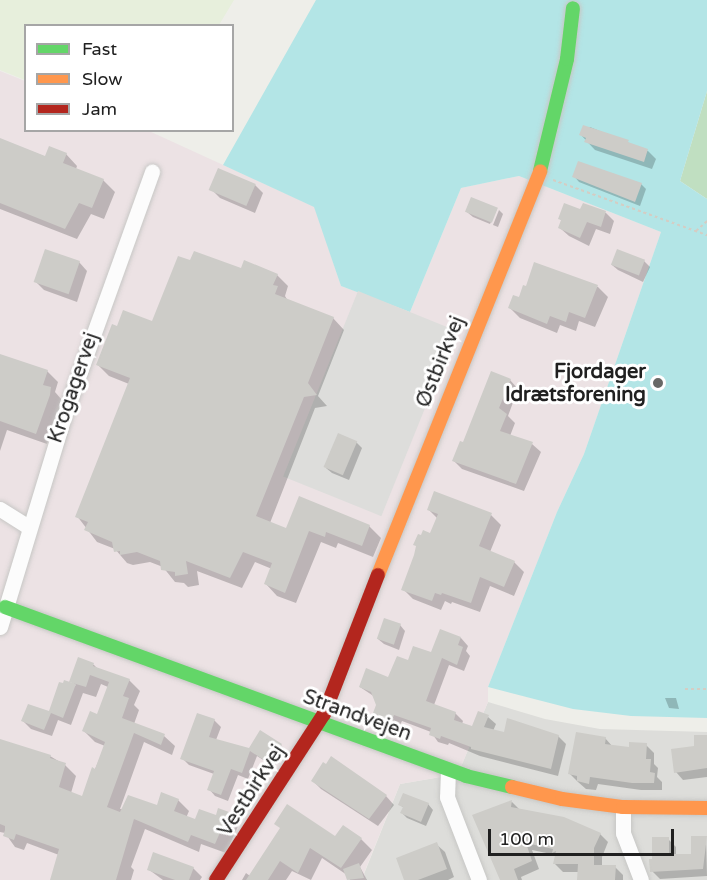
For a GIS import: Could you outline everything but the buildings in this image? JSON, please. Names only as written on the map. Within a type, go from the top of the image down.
[{"type":"street","name":"Østbirkvej","points":[[320,723],[468,346],[539,174],[567,59],[573,8]]},
{"type":"street","name":"Krogagervej","points":[[0,627],[29,527],[102,305],[152,172]]},
{"type":"street","points":[[0,508],[29,527]]},
{"type":"street","name":"Strandvejen","points":[[5,607],[448,770],[519,790],[623,807],[707,808]]},
{"type":"street","name":"Vestbirkvej","points":[[216,880],[320,723]]},
{"type":"street","points":[[448,770],[447,797],[479,880]]},
{"type":"street","points":[[623,807],[623,833],[641,880]]},
{"type":"path","points":[[539,174],[654,218],[707,235]]},
{"type":"path","points":[[696,231],[707,221]]},
{"type":"path","points":[[686,688],[707,689]]},
{"type":"shaded area","name":"Fjordager Idrætsforening","points":[[316,0],[707,0],[707,91],[680,181],[707,199],[707,718],[631,716],[573,709],[488,687],[557,512],[584,454],[661,232],[519,176],[461,188],[410,312],[341,286],[314,207],[223,165]]},
{"type":"shaded area","points":[[0,71],[24,81],[24,132],[151,132],[315,207],[341,286],[410,312],[461,188],[519,176],[661,232],[584,454],[557,512],[488,687],[488,702],[458,774],[400,784],[364,873],[366,880],[0,880]]},
{"type":"shaded area","points":[[358,291],[456,331],[381,516],[283,476]]},
{"type":"shaded area","points":[[488,702],[545,719],[600,729],[707,732],[707,880],[366,880],[364,874],[400,784],[458,774]]},
{"type":"green space","points":[[0,0],[234,0],[220,24],[24,24],[24,80],[0,70]]},
{"type":"green space","points":[[707,91],[707,199],[680,181]]},
{"type":"traffic: fast","points":[[540,171],[567,59],[573,8]]},
{"type":"traffic: fast","points":[[5,607],[466,776],[512,787]]},
{"type":"traffic: slow","points":[[378,575],[540,171]]},
{"type":"traffic: slow","points":[[512,787],[562,799],[623,807],[707,808]]},
{"type":"traffic: jam","points":[[216,880],[324,714],[378,575]]},
{"type":"place","name":"Fjordager Idrætsforening","points":[[658,383]]}]
